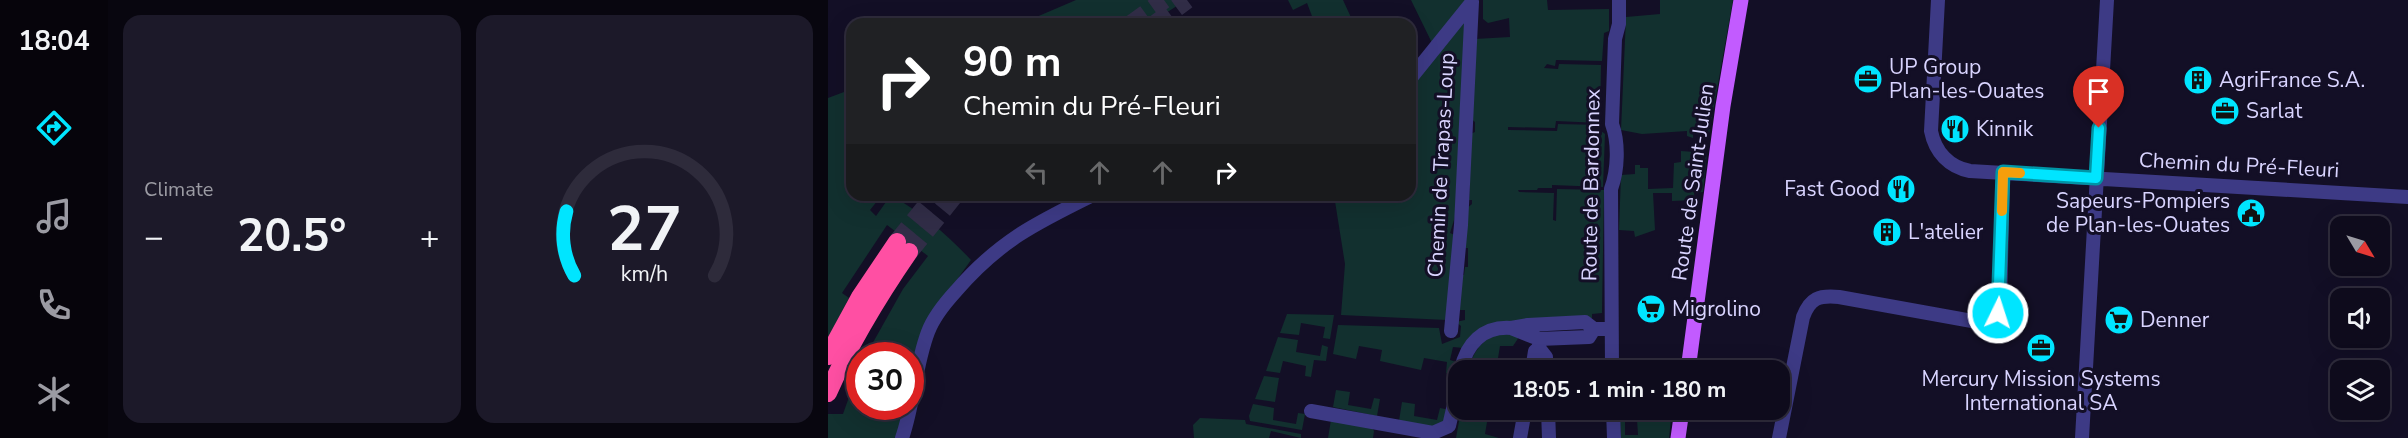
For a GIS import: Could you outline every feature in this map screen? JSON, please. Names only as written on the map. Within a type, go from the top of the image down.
[{"type":"highway","points":[[828,356],[860,297],[903,247],[828,393]]},
{"type":"main road","name":"Route de Saint-Julien","points":[[1689,360],[1741,0]]},
{"type":"main road","points":[[1678,438],[1681,420]]},
{"type":"street","name":"Route de Bardonnex","points":[[1612,360],[1611,189],[1615,177],[1616,134],[1612,124],[1615,39],[1619,24],[1620,0]]},
{"type":"street","name":"Chemin du Pré-Fleuri","points":[[1938,0],[1931,118],[1935,145],[1946,160],[1964,170],[2408,196]]},
{"type":"street","points":[[2082,438],[2107,0]]},
{"type":"street","points":[[1416,71],[1472,1]]},
{"type":"street","name":"Chemin de Trapas-Loup","points":[[1451,331],[1461,225],[1472,1]]},
{"type":"street","points":[[1779,438],[1803,317],[1806,308],[1814,298],[1839,297],[1983,323],[1995,319],[2000,307],[2003,172]]},
{"type":"street","points":[[902,438],[913,400],[925,341],[944,305],[970,274],[998,248],[1031,227],[1081,201]]},
{"type":"street","points":[[1463,360],[1464,355],[1479,337],[1497,328],[1585,322],[1592,333]]},
{"type":"street","points":[[1511,328],[1539,344],[1546,360]]},
{"type":"street","points":[[1534,360],[1539,344],[1611,328]]},
{"type":"street","points":[[1311,411],[1433,433],[1449,426],[1450,420]]},
{"type":"street","points":[[1520,438],[1523,420]]},
{"type":"street","points":[[1548,420],[1549,438]]},
{"type":"street","points":[[1613,420],[1614,438]]},
{"type":"green space","points":[[1076,0],[1186,0],[1158,18],[1034,18]]},
{"type":"green space","points":[[1288,0],[1343,0],[1351,18],[1313,18],[1307,3],[1293,10]]},
{"type":"green space","points":[[1411,0],[1469,0],[1433,45]]},
{"type":"green space","points":[[1483,0],[1547,0],[1548,10],[1609,9],[1609,31],[1604,33],[1602,61],[1556,60],[1555,66],[1547,64],[1544,68],[1558,69],[1559,64],[1601,65],[1600,123],[1556,121],[1555,128],[1508,127],[1508,130],[1557,131],[1558,124],[1600,125],[1600,130],[1605,134],[1603,187],[1552,185],[1552,188],[1518,190],[1519,192],[1554,193],[1553,220],[1556,221],[1557,189],[1604,190],[1602,313],[1592,314],[1592,318],[1500,323],[1463,348],[1453,347],[1450,360],[1448,360],[1448,374],[1446,373],[1447,362],[1424,358],[1421,370],[1380,361],[1382,350],[1359,346],[1356,359],[1333,354],[1338,325],[1439,328],[1442,344],[1460,337],[1461,326],[1456,322],[1465,320],[1465,310],[1456,310],[1460,275],[1464,275],[1465,267],[1468,267],[1468,248],[1463,248],[1466,209],[1472,204],[1472,200],[1469,200],[1468,135],[1475,132],[1475,122],[1469,117],[1475,39],[1510,37],[1509,18],[1488,23],[1483,19]]},
{"type":"green space","points":[[1660,0],[1733,0],[1709,134],[1693,133],[1693,138],[1687,136],[1687,131],[1642,134],[1621,130],[1626,17],[1660,14]]},
{"type":"green space","points":[[1465,15],[1458,207],[1450,233],[1457,236],[1447,320],[1341,315],[1345,264],[1335,201],[1416,201],[1416,77]]},
{"type":"green space","points":[[846,91],[846,201],[877,201],[870,210],[876,216],[887,201],[900,201],[933,224],[971,260],[929,319],[924,342],[873,342],[903,289],[928,256],[887,225],[842,293],[849,298],[828,338],[828,98]]},
{"type":"green space","points":[[1681,151],[1707,153],[1703,192],[1694,193],[1695,200],[1672,201],[1672,193],[1653,193],[1655,230],[1635,237],[1634,231],[1619,230],[1621,175],[1635,174],[1635,165],[1640,165],[1640,168],[1648,168],[1648,189],[1673,188],[1674,163],[1681,162]]},
{"type":"green space","points":[[1287,314],[1334,315],[1330,339],[1323,338],[1325,327],[1301,323],[1299,335],[1280,333]]},
{"type":"green space","points":[[1505,333],[1519,337],[1513,346],[1500,346],[1498,360],[1472,360],[1485,341]]},
{"type":"green space","points":[[1278,337],[1298,340],[1296,352],[1320,356],[1322,345],[1328,347],[1326,361],[1314,360],[1311,377],[1305,376],[1306,366],[1283,361],[1280,373],[1266,371]]},
{"type":"green space","points":[[1264,376],[1279,378],[1275,402],[1255,399]]},
{"type":"green space","points":[[1336,390],[1350,392],[1348,405],[1371,409],[1374,398],[1380,399],[1377,416],[1333,407]]},
{"type":"green space","points":[[1402,402],[1415,404],[1414,416],[1437,420],[1440,408],[1448,410],[1442,424],[1433,428],[1399,421]]},
{"type":"green space","points":[[1253,404],[1274,408],[1273,420],[1296,424],[1298,413],[1305,414],[1302,430],[1250,421],[1249,416]]},
{"type":"green space","points":[[846,406],[846,420],[904,420],[898,438],[828,438],[828,414],[843,414]]},
{"type":"green space","points":[[1200,418],[1245,420],[1246,424],[1301,434],[1301,438],[1271,431],[1269,438],[1194,438],[1193,425]]},
{"type":"green space","points":[[1331,420],[1372,428],[1373,438],[1328,438]]},
{"type":"green space","points":[[1459,420],[1487,420],[1485,434],[1499,438],[1456,438]]},
{"type":"green space","points":[[1637,420],[1671,420],[1669,438],[1621,438],[1620,421],[1625,421],[1625,435],[1638,435]]},
{"type":"tunnel","points":[[1139,18],[1164,0]]},
{"type":"tunnel","points":[[1163,18],[1187,0]]},
{"type":"tunnel","points":[[897,242],[930,201]]},
{"type":"tunnel","points":[[909,252],[950,201]]},
{"type":"slow traffic","points":[[2002,211],[2003,172],[2020,173]]},
{"type":"place","name":"UP Group Plan-les-Ouates","points":[[1868,79]]},
{"type":"place","name":"AgriFrance S.A.","points":[[2198,80]]},
{"type":"place","name":"Sarlat","points":[[2225,111]]},
{"type":"place","name":"Kinnik","points":[[1955,129]]},
{"type":"place","name":"Fast Good","points":[[1901,189]]},
{"type":"place","name":"Sapeurs-Pompiers de Plan-les-Ouates","points":[[2251,213]]},
{"type":"place","name":"L'atelier","points":[[1887,232]]},
{"type":"place","name":"Migrolino","points":[[1651,309]]},
{"type":"place","name":"Denner","points":[[2119,320]]},
{"type":"place","name":"Mercury Mission Systems International SA","points":[[2041,348]]},
{"type":"route","points":[[1998,313],[2003,172],[2096,178],[2099,128]]}]
